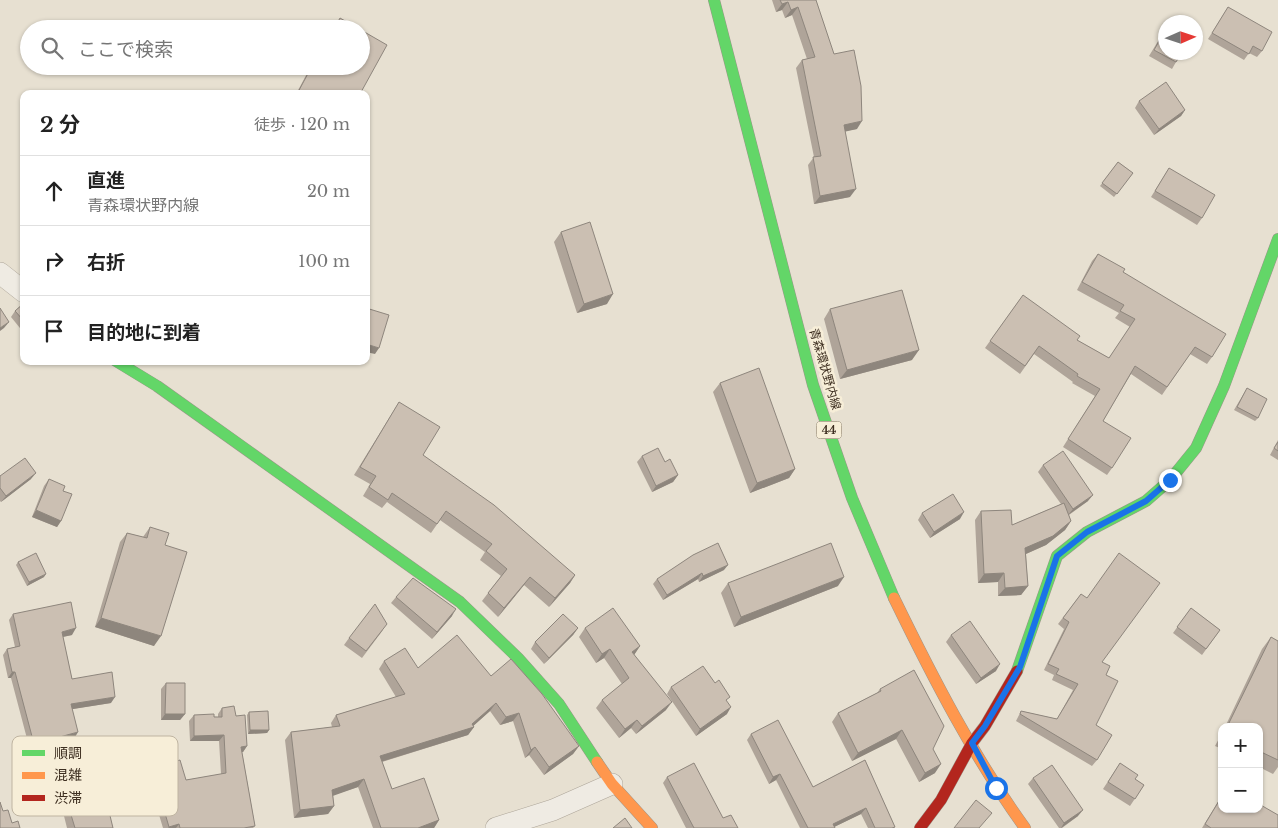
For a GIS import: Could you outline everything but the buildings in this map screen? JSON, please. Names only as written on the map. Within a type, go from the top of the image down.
[{"type":"street","name":"青森環状野内線","points":[[714,0],[813,385],[852,498],[883,575],[927,665],[996,788],[1025,828]]},
{"type":"street","points":[[920,828],[941,800],[972,743],[985,726],[1020,667],[1057,556],[1087,532],[1146,501],[1170,480],[1196,448],[1224,386],[1278,239]]},
{"type":"street","points":[[0,272],[20,289]]},
{"type":"street","points":[[122,365],[181,402],[460,602],[518,658],[558,704],[612,784],[652,828]]},
{"type":"street","points":[[496,828],[553,810],[612,784]]},
{"type":"traffic: fast","points":[[714,0],[813,385],[852,498],[894,598]]},
{"type":"traffic: fast","points":[[1017,671],[1057,556],[1087,532],[1146,501],[1170,480],[1196,448],[1224,386],[1278,239]]},
{"type":"traffic: fast","points":[[123,365],[157,386],[460,602],[518,658],[559,704],[597,762]]},
{"type":"traffic: slow","points":[[894,598],[971,745],[1025,828]]},
{"type":"traffic: slow","points":[[597,762],[612,784],[652,828]]},
{"type":"traffic: jam","points":[[920,828],[941,800],[972,743],[985,726],[1017,671]]},
{"type":"route","points":[[996,788],[972,743],[985,726],[1020,667],[1057,556],[1087,532],[1146,501],[1170,480]]}]
